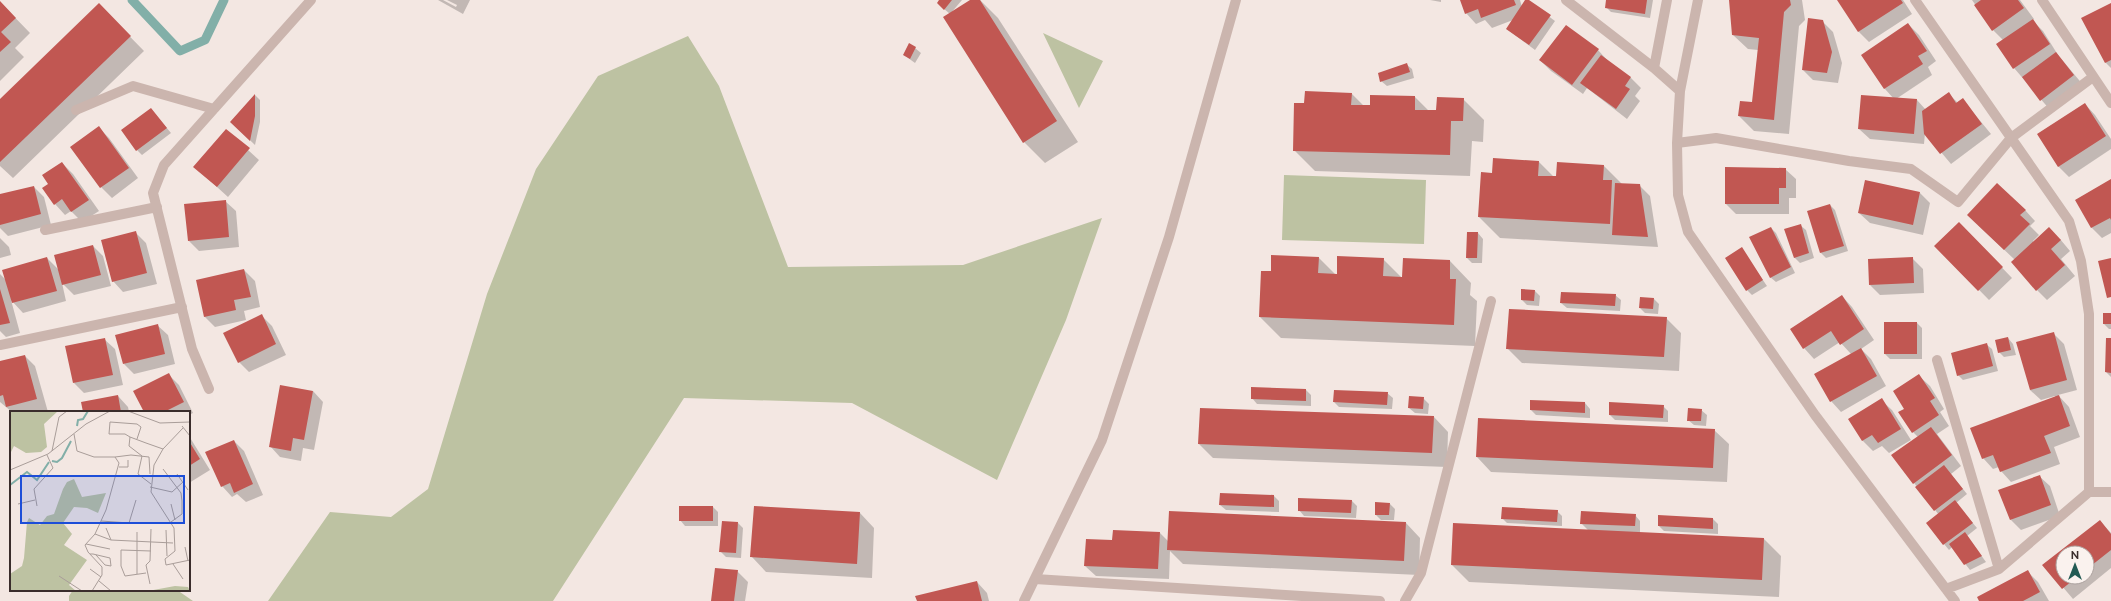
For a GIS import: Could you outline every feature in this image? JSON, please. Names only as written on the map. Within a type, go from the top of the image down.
[{"type":"street","points":[[208,389],[192,349],[153,192],[164,165],[311,0]]},
{"type":"street","points":[[1024,601],[1102,440],[1168,237],[1236,0]]},
{"type":"street","points":[[1566,0],[1654,68],[1680,92]]},
{"type":"street","points":[[1654,68],[1667,0]]},
{"type":"street","points":[[1698,0],[1680,92],[1677,143],[1678,195],[1688,232],[1815,415],[1955,601]]},
{"type":"street","points":[[1916,0],[2069,220],[2081,261],[2089,314],[2089,492]]},
{"type":"street","points":[[2042,0],[2111,103]]},
{"type":"street","points":[[1677,143],[1716,138],[1849,161],[1911,169],[1958,202],[2011,138],[2093,78]]},
{"type":"street","points":[[76,110],[133,86],[214,109]]},
{"type":"street","points":[[45,230],[157,207]]},
{"type":"street","points":[[1405,601],[1421,573],[1491,301]]},
{"type":"street","points":[[0,345],[182,307]]},
{"type":"street","points":[[1937,360],[1999,569]]},
{"type":"street","points":[[1946,589],[1999,569],[2089,492],[2111,492]]},
{"type":"street","points":[[1035,579],[1380,601]]},
{"type":"green space","points":[[1043,33],[1103,61],[1079,108]]},
{"type":"green space","points":[[688,36],[719,86],[788,267],[963,265],[1102,218],[1066,320],[997,480],[852,403],[684,398],[553,601],[268,601],[330,512],[391,517],[428,489],[487,294],[536,169],[598,76]]},
{"type":"green space","points":[[1284,175],[1426,180],[1424,244],[1282,240]]},
{"type":"green space","points":[[72,591],[178,591],[193,601],[69,601],[69,596]]},
{"type":"building","points":[[939,0],[952,0],[944,10],[937,3]]},
{"type":"building","points":[[970,0],[980,0],[1057,121],[1023,143],[943,17]]},
{"type":"building","points":[[1460,0],[1514,0],[1516,5],[1481,18],[1478,9],[1465,14]]},
{"type":"building","points":[[1525,0],[1529,0],[1551,15],[1529,45],[1506,29]]},
{"type":"building","points":[[1606,0],[1647,0],[1645,14],[1605,8]]},
{"type":"building","points":[[1729,0],[1790,0],[1791,5],[1784,12],[1774,120],[1738,116],[1740,101],[1752,102],[1759,38],[1732,35]]},
{"type":"building","points":[[1837,0],[1901,0],[1903,3],[1858,32]]},
{"type":"building","points":[[1981,0],[2018,0],[2024,8],[1992,31],[1974,5]]},
{"type":"building","points":[[0,1],[16,18],[1,32],[11,42],[0,52]]},
{"type":"building","points":[[99,3],[131,36],[0,162],[0,99]]},
{"type":"building","points":[[2111,3],[2111,60],[2105,63],[2081,18]]},
{"type":"building","points":[[1808,18],[1823,20],[1832,52],[1827,73],[1802,70]]},
{"type":"building","points":[[2033,19],[2050,44],[2013,69],[1996,44]]},
{"type":"building","points":[[1908,23],[1927,51],[1918,56],[1923,64],[1884,89],[1861,55]]},
{"type":"building","points":[[1566,25],[1599,49],[1572,85],[1539,60]]},
{"type":"building","points":[[909,43],[916,47],[910,59],[903,55]]},
{"type":"building","points":[[2056,52],[2074,75],[2040,101],[2022,77]]},
{"type":"building","points":[[1601,55],[1631,77],[1625,86],[1630,89],[1616,109],[1580,83]]},
{"type":"building","points":[[1407,63],[1410,72],[1380,82],[1378,73]]},
{"type":"building","points":[[1305,91],[1352,93],[1351,105],[1370,105],[1370,95],[1415,96],[1415,110],[1436,110],[1437,97],[1464,98],[1463,121],[1451,121],[1450,155],[1293,151],[1294,103],[1304,103]]},
{"type":"building","points":[[1949,92],[1956,103],[1963,98],[1982,124],[1940,154],[1924,134],[1922,111]]},
{"type":"building","points":[[255,94],[255,116],[250,141],[230,122]]},
{"type":"building","points":[[1861,95],[1917,99],[1914,134],[1858,129]]},
{"type":"building","points":[[2085,103],[2106,136],[2058,167],[2037,134]]},
{"type":"building","points":[[151,108],[167,128],[136,151],[121,130]]},
{"type":"building","points":[[99,126],[129,168],[100,188],[70,147]]},
{"type":"building","points":[[226,129],[250,148],[217,187],[193,167]]},
{"type":"building","points":[[1493,158],[1539,161],[1538,176],[1556,176],[1557,162],[1604,165],[1603,180],[1612,180],[1610,224],[1478,217],[1481,172],[1492,173]]},
{"type":"building","points":[[62,162],[89,200],[71,212],[62,199],[54,205],[42,188],[48,184],[42,175]]},
{"type":"building","points":[[1725,167],[1786,168],[1786,188],[1779,188],[1779,204],[1725,204]]},
{"type":"building","points":[[2111,179],[2111,220],[2110,218],[2091,228],[2075,200]]},
{"type":"building","points":[[1865,180],[1920,192],[1913,225],[1858,213]]},
{"type":"building","points":[[1615,183],[1640,184],[1648,237],[1612,235]]},
{"type":"building","points":[[1997,183],[2026,210],[2020,215],[2030,224],[2004,250],[1967,215]]},
{"type":"building","points":[[34,186],[41,214],[0,225],[0,194]]},
{"type":"building","points":[[226,200],[229,237],[188,241],[184,204]]},
{"type":"building","points":[[1830,204],[1844,246],[1820,253],[1807,211]]},
{"type":"building","points":[[1959,222],[2003,267],[1978,291],[1934,246]]},
{"type":"building","points":[[1801,224],[1809,253],[1794,258],[1784,229]]},
{"type":"building","points":[[1771,227],[1791,267],[1770,278],[1749,237]]},
{"type":"building","points":[[2049,227],[2061,240],[2051,249],[2065,265],[2036,291],[2011,262]]},
{"type":"building","points":[[136,231],[147,273],[112,282],[101,240]]},
{"type":"building","points":[[1467,232],[1478,232],[1477,258],[1466,258]]},
{"type":"building","points":[[93,245],[101,275],[62,285],[54,255]]},
{"type":"building","points":[[1742,247],[1763,280],[1746,291],[1725,258]]},
{"type":"building","points":[[1271,255],[1319,257],[1318,273],[1337,274],[1337,256],[1384,258],[1383,276],[1402,277],[1403,258],[1450,260],[1450,279],[1456,279],[1454,325],[1259,317],[1261,271],[1271,271]]},
{"type":"building","points":[[47,257],[57,291],[12,303],[2,270]]},
{"type":"building","points":[[1913,257],[1914,283],[1869,285],[1868,259]]},
{"type":"building","points":[[2111,258],[2111,297],[2107,298],[2098,261]]},
{"type":"building","points":[[244,269],[251,297],[234,300],[236,310],[204,317],[196,280]]},
{"type":"building","points":[[0,289],[10,323],[0,325]]},
{"type":"building","points":[[1521,289],[1535,290],[1534,301],[1521,300]]},
{"type":"building","points":[[1561,292],[1616,294],[1615,306],[1560,303]]},
{"type":"building","points":[[1842,295],[1864,329],[1840,345],[1831,331],[1803,349],[1790,329]]},
{"type":"building","points":[[1640,297],[1654,298],[1653,309],[1639,308]]},
{"type":"building","points":[[1509,309],[1667,317],[1664,357],[1506,349]]},
{"type":"building","points":[[2103,313],[2111,313],[2111,324],[2103,324]]},
{"type":"building","points":[[262,314],[276,344],[238,363],[223,333]]},
{"type":"building","points":[[1884,322],[1917,322],[1917,354],[1884,354]]},
{"type":"building","points":[[158,324],[165,354],[123,364],[115,335]]},
{"type":"building","points":[[2054,332],[2067,380],[2030,390],[2016,342]]},
{"type":"building","points":[[2008,337],[2011,350],[1998,353],[1995,340]]},
{"type":"building","points":[[105,338],[113,375],[73,383],[65,346]]},
{"type":"building","points":[[2106,338],[2111,338],[2111,373],[2105,372]]},
{"type":"building","points":[[1987,343],[1993,366],[1957,376],[1951,353]]},
{"type":"building","points":[[1861,348],[1877,376],[1830,402],[1814,374]]},
{"type":"building","points":[[25,355],[37,399],[6,407],[3,395],[0,396],[0,361]]},
{"type":"building","points":[[169,373],[184,402],[166,411],[143,411],[133,391]]},
{"type":"building","points":[[1919,374],[1935,398],[1930,401],[1939,415],[1912,433],[1898,412],[1904,409],[1893,391]]},
{"type":"building","points":[[280,385],[313,391],[304,440],[293,438],[291,451],[269,447]]},
{"type":"building","points":[[1251,387],[1306,389],[1306,401],[1251,399]]},
{"type":"building","points":[[1334,390],[1388,392],[1387,405],[1333,402]]},
{"type":"building","points":[[118,395],[121,411],[83,411],[81,402]]},
{"type":"building","points":[[2059,395],[2070,426],[2044,436],[2051,453],[2000,472],[1993,455],[1982,459],[1970,428]]},
{"type":"building","points":[[1409,396],[1424,397],[1423,409],[1408,408]]},
{"type":"building","points":[[1882,398],[1901,429],[1878,443],[1872,435],[1862,441],[1848,419]]},
{"type":"building","points":[[1530,400],[1585,402],[1585,413],[1530,410]]},
{"type":"building","points":[[1609,402],[1664,405],[1663,418],[1609,415]]},
{"type":"building","points":[[1200,408],[1434,416],[1432,453],[1198,444]]},
{"type":"building","points":[[1688,408],[1702,409],[1701,421],[1687,421]]},
{"type":"building","points":[[1478,418],[1715,429],[1713,468],[1476,457]]},
{"type":"building","points":[[1931,427],[1952,455],[1913,484],[1891,455]]},
{"type":"building","points":[[234,440],[253,484],[234,493],[230,483],[221,487],[205,452]]},
{"type":"building","points":[[190,443],[200,459],[190,465]]},
{"type":"building","points":[[1944,465],[1963,489],[1934,511],[1915,487]]},
{"type":"building","points":[[2040,475],[2051,505],[2010,520],[1998,490]]},
{"type":"building","points":[[1220,493],[1274,495],[1274,507],[1219,505]]},
{"type":"building","points":[[1298,498],[1352,500],[1351,513],[1298,511]]},
{"type":"building","points":[[1955,500],[1973,523],[1943,545],[1926,523]]},
{"type":"building","points":[[1375,502],[1390,503],[1389,515],[1375,515]]},
{"type":"building","points":[[679,506],[713,506],[713,521],[679,521]]},
{"type":"building","points":[[754,506],[860,512],[857,564],[750,557]]},
{"type":"building","points":[[1502,507],[1558,510],[1557,522],[1501,519]]},
{"type":"building","points":[[1169,511],[1406,522],[1404,561],[1167,550]]},
{"type":"building","points":[[1581,511],[1636,514],[1635,526],[1580,524]]},
{"type":"building","points":[[1658,515],[1713,518],[1713,529],[1658,526]]},
{"type":"building","points":[[2100,520],[2111,534],[2111,550],[2095,563],[2095,545],[2068,545]]},
{"type":"building","points":[[722,521],[738,522],[736,553],[719,552]]},
{"type":"building","points":[[1453,523],[1764,538],[1762,580],[1451,565]]},
{"type":"building","points":[[1113,530],[1160,532],[1158,569],[1084,566],[1086,539],[1112,540]]},
{"type":"building","points":[[1965,532],[1982,556],[1964,565],[1949,544]]},
{"type":"building","points":[[2055,555],[2055,581],[2042,565]]},
{"type":"building","points":[[715,568],[738,570],[734,601],[711,601]]},
{"type":"building","points":[[2028,570],[2040,592],[2023,601],[1979,601],[1977,597]]},
{"type":"building","points":[[977,581],[982,601],[917,601],[915,596]]},
{"type":"building","points":[[2059,585],[2067,585],[2062,589]]},
{"type":"waterway","points":[[132,0],[180,51],[205,40],[224,0]]}]
